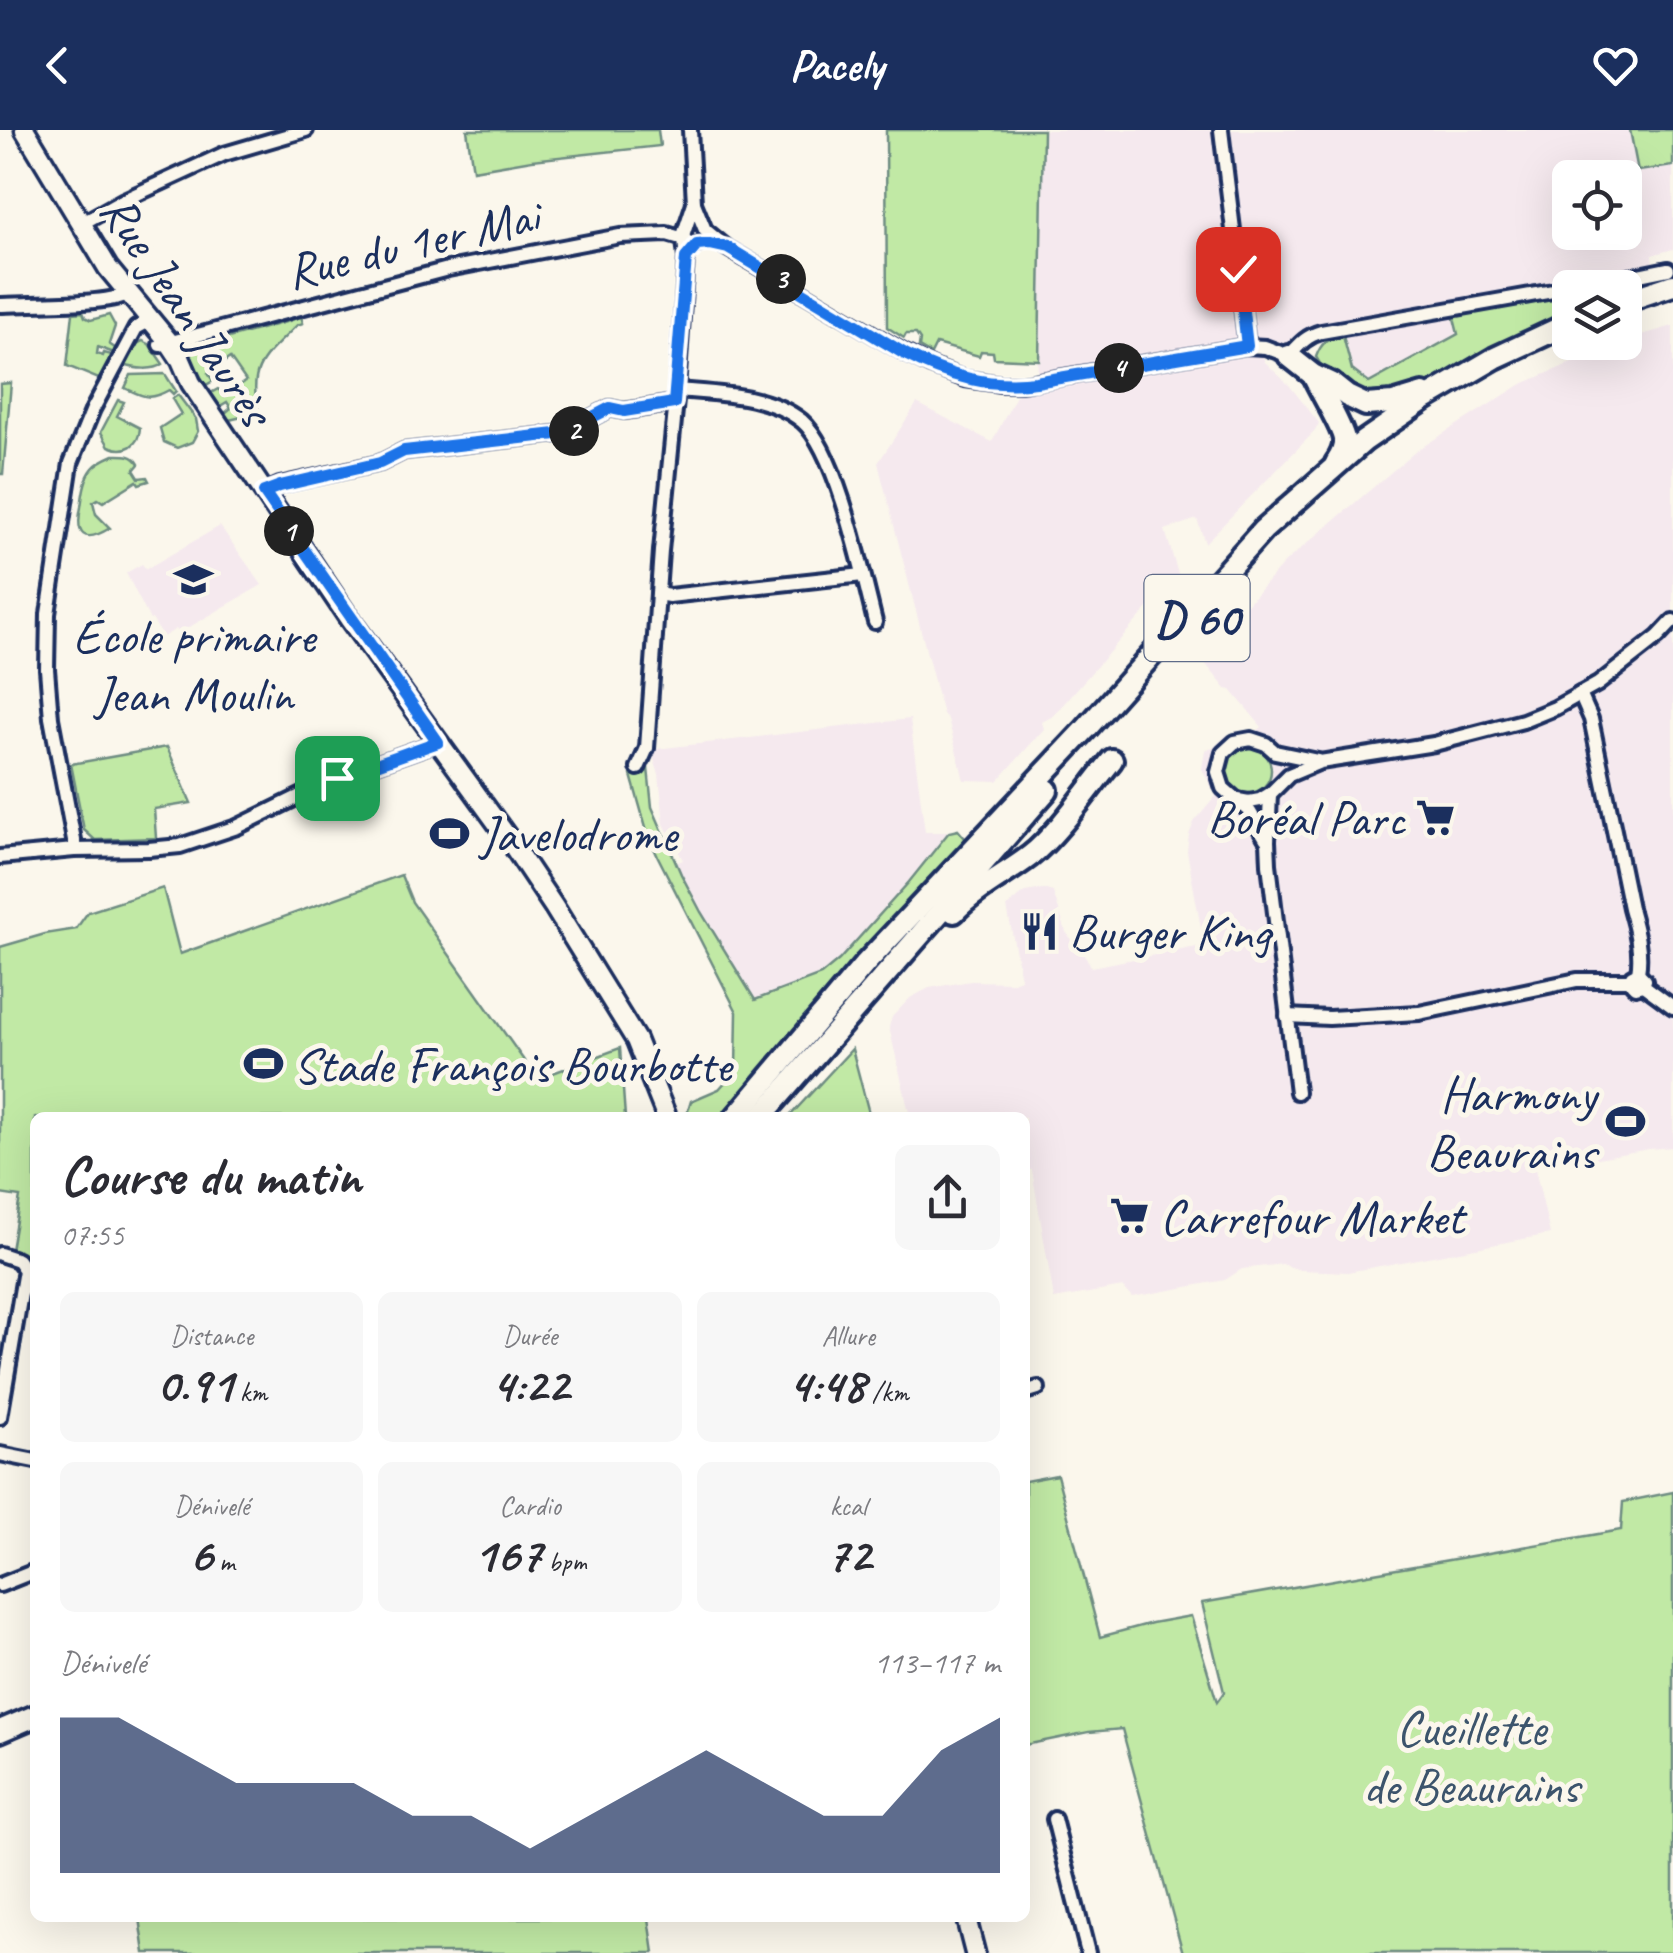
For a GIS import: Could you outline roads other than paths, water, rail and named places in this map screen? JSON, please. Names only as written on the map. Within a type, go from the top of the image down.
[{"type":"main road","name":"Rue Jean Jaurès","points":[[24,130],[124,296],[164,344],[173,365],[190,383],[508,838],[594,968],[636,1040],[664,1112]]},
{"type":"main road","points":[[1642,292],[1671,277]]},
{"type":"main road","points":[[1642,307],[1673,298]]},
{"type":"main road","name":"D 60","points":[[740,1112],[865,964],[1284,510],[1364,441],[1495,358],[1552,331]]},
{"type":"main road","name":"D 60","points":[[765,1112],[1188,628],[1301,508],[1384,441],[1437,405],[1484,375],[1552,343]]},
{"type":"main road","points":[[1290,356],[1313,375],[1366,405],[1444,388]]},
{"type":"main road","points":[[1313,375],[1343,433],[1342,453],[1335,465]]},
{"type":"main road","points":[[886,974],[920,948],[958,907],[1030,856],[1112,760]]},
{"type":"main road","points":[[651,1081],[652,1112]]},
{"type":"main road","points":[[0,1731],[30,1718]]},
{"type":"main road","points":[[967,1922],[975,1953]]},
{"type":"street","points":[[81,224],[224,154],[306,130]]},
{"type":"street","points":[[638,768],[647,748],[686,258],[694,235],[690,130]]},
{"type":"street","points":[[1221,130],[1247,346]]},
{"type":"street","points":[[694,235],[728,248],[905,354],[965,379],[1001,384],[1022,384],[1247,346],[1265,347],[1290,356],[1311,335],[1321,332],[1552,292]]},
{"type":"street","name":"Rue du 1er Mai","points":[[164,344],[463,266],[620,236],[694,235]]},
{"type":"street","points":[[1642,280],[1671,277]]},
{"type":"street","points":[[0,305],[124,296]]},
{"type":"street","points":[[74,850],[48,698],[48,614],[68,477],[78,443],[136,328],[146,323]]},
{"type":"street","points":[[264,492],[380,463],[404,451],[574,432],[581,423],[610,408],[624,411],[676,396],[752,399],[772,404],[802,422],[827,455],[875,622]]},
{"type":"street","points":[[658,594],[669,596],[863,575]]},
{"type":"street","points":[[1238,800],[1260,800],[1288,775],[1320,762],[1434,744],[1496,730],[1539,714],[1616,671],[1673,621]]},
{"type":"street","points":[[1580,694],[1591,719],[1636,928],[1640,961],[1637,979]]},
{"type":"street","points":[[1268,840],[1256,820],[1218,779],[1222,752],[1235,742],[1251,739],[1275,752],[1320,762]]},
{"type":"street","points":[[0,857],[180,846],[237,827],[337,778],[438,742]]},
{"type":"street","points":[[1275,752],[1280,768],[1273,789],[1268,840],[1298,1092]]},
{"type":"street","points":[[1287,1016],[1419,1013],[1577,980],[1637,979],[1673,1007]]},
{"type":"street","points":[[0,1254],[18,1260],[25,1270],[0,1416]]},
{"type":"street","points":[[0,1454],[30,1460]]},
{"type":"street","points":[[0,1585],[30,1573]]},
{"type":"street","points":[[1054,1818],[1088,1953]]},
{"type":"place","name":"École primaire Jean Moulin","points":[[194,579]]},
{"type":"place","name":"Boréal Parc","points":[[1435,817]]},
{"type":"place","name":"Javelodrome","points":[[450,833]]},
{"type":"place","name":"Burger King","points":[[1039,931]]},
{"type":"place","name":"Stade François Bourbotte","points":[[263,1064]]},
{"type":"place","name":"Harmony Beaurains","points":[[1626,1122]]},
{"type":"place","name":"Carrefour Market","points":[[1130,1216]]},
{"type":"park label","name":"Cueillette de Beaurains","points":[[1471,1756]]}]
